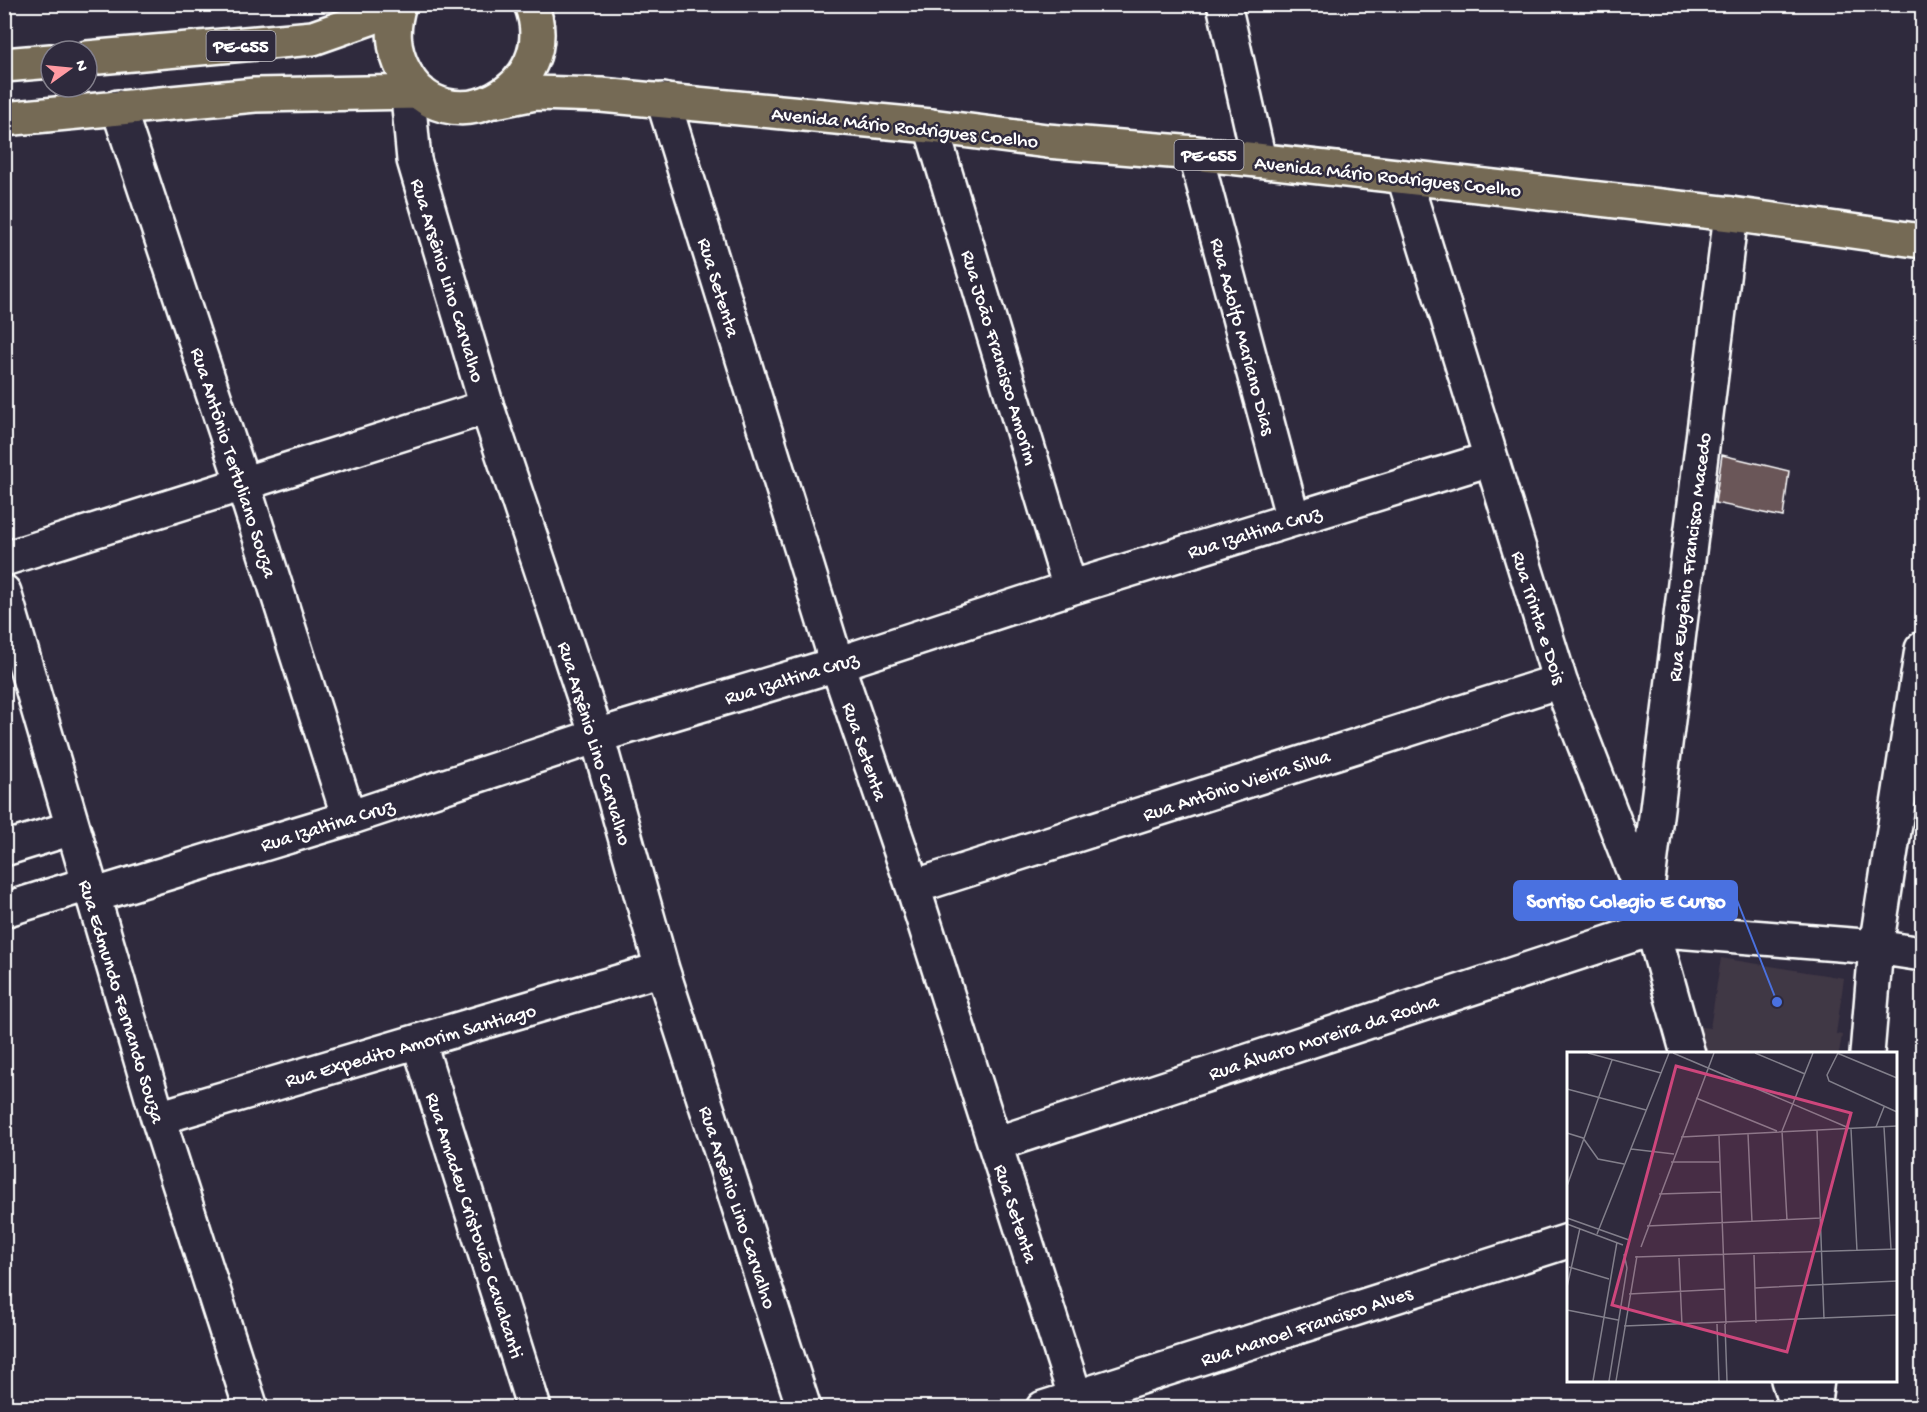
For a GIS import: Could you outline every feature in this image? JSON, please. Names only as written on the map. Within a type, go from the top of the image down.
[{"type":"main road","name":"PE-655","points":[[99,57],[313,38],[370,18],[387,4]]},
{"type":"main road","points":[[399,4],[394,21],[393,39],[397,58],[411,86]]},
{"type":"main road","name":"PE-655","points":[[4,119],[266,94],[411,86],[452,106],[471,107],[495,101],[516,87],[530,68],[537,44],[537,19],[531,4]]},
{"type":"main road","points":[[4,65],[39,62]]},
{"type":"main road","name":"Avenida Mário Rodrigues Coelho","points":[[495,101],[535,93],[663,100],[931,126],[1047,141],[1195,153],[1731,214],[1923,241]]},
{"type":"street","points":[[1224,4],[1259,160]]},
{"type":"street","name":"Rua Arsênio Lino Carvalho","points":[[411,86],[414,160],[487,407],[597,736],[662,969],[804,1407]]},
{"type":"street","name":"Rua Setenta","points":[[663,100],[837,664],[913,887],[1076,1399]]},
{"type":"street","name":"Rua Antônio Tertuliano Souza","points":[[118,107],[243,484],[349,818]]},
{"type":"street","name":"Rua João Francisco Amorim","points":[[931,126],[1070,588]]},
{"type":"street","name":"Rua Adolfo Mariano Dias","points":[[1195,153],[1293,519]]},
{"type":"street","name":"Rua Trinta e Dois","points":[[1404,177],[1560,681],[1648,915],[1688,1052]]},
{"type":"street","name":"Rua Eugênio Francisco Macedo","points":[[1648,915],[1731,214]]},
{"type":"street","points":[[4,559],[487,407]]},
{"type":"street","name":"Rua Izaltina Cruz","points":[[4,910],[90,890],[349,818],[597,736],[837,664],[1070,588],[1490,459]]},
{"type":"street","name":"Rua Edmundo Fernando Souza","points":[[4,592],[158,1118],[251,1407]]},
{"type":"street","points":[[1867,1052],[1876,947],[1923,649]]},
{"type":"street","name":"Rua Antônio Vieira Silva","points":[[913,887],[1560,681]]},
{"type":"street","points":[[4,849],[72,828]]},
{"type":"street","points":[[1648,915],[1923,954]]},
{"type":"street","name":"Rua Álvaro Moreira da Rocha","points":[[995,1144],[1648,915]]},
{"type":"street","name":"Rua Expedito Amorim Santiago","points":[[158,1118],[419,1043],[662,969]]},
{"type":"street","name":"Rua Amadeu Cristovão Cavalcanti","points":[[419,1043],[534,1407]]},
{"type":"street","name":"Rua Manoel Francisco Alves","points":[[1043,1407],[1076,1399],[1567,1241]]},
{"type":"street","points":[[1789,1382],[1797,1407]]},
{"type":"street","points":[[1813,1407],[1817,1382]]},
{"type":"shaded area","points":[[1721,958],[1844,978],[1836,1034],[1842,1035],[1839,1052],[1701,1052],[1693,1026],[1710,1028]]},
{"type":"building","points":[[1722,455],[1789,471],[1783,517],[1715,503]]},
{"type":"place","name":"Sorriso Colegio E Curso","points":[[1777,1002]]}]
